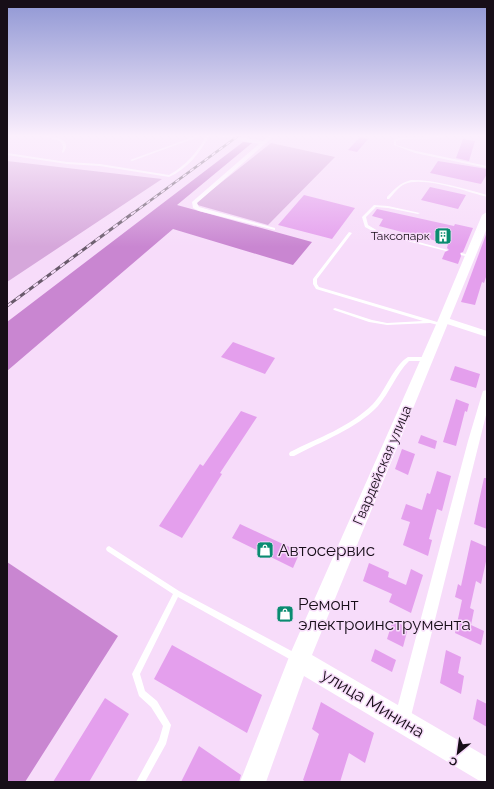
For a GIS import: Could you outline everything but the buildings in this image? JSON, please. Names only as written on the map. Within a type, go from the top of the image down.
[{"type":"street","points":[[229,173],[194,203],[196,208],[273,229]]},
{"type":"street","name":"Гвардейская улица","points":[[253,782],[300,660],[428,359],[466,255],[487,215]]},
{"type":"street","points":[[440,323],[487,334]]},
{"type":"street","points":[[402,720],[473,441],[487,394]]},
{"type":"street","name":"улица Минина","points":[[300,660],[487,770]]},
{"type":"lane","points":[[150,173],[170,176],[175,173]]},
{"type":"lane","points":[[388,198],[404,182],[412,180],[434,183],[487,196]]},
{"type":"lane","points":[[418,213],[375,206],[364,217],[366,226],[377,232],[446,250]]},
{"type":"lane","points":[[350,234],[316,279],[315,284],[317,288],[325,292],[440,323]]},
{"type":"lane","points":[[335,309],[371,321],[387,324],[440,323]]},
{"type":"lane","points":[[292,454],[361,418],[377,404],[401,366],[408,359],[428,359]]},
{"type":"lane","points":[[108,549],[177,593],[300,660]]},
{"type":"lane","points":[[140,782],[163,741],[167,725],[154,704],[142,693],[136,674],[177,593]]},
{"type":"shaded area","points":[[7,173],[109,173],[162,179],[7,282]]},
{"type":"shaded area","points":[[203,173],[216,173],[177,205],[312,242],[293,265],[173,229],[7,371],[7,322]]},
{"type":"shaded area","points":[[233,173],[319,173],[268,225],[194,204]]},
{"type":"shaded area","points":[[7,562],[118,636],[25,782],[7,782]]},
{"type":"railway","points":[[132,214],[188,173]]},
{"type":"railway","points":[[7,306],[133,213]]},
{"type":"place","name":"Таксопарк","points":[[443,236]]},
{"type":"place","name":"Автосервис","points":[[265,550]]},
{"type":"place","name":"Ремонт электроинструмента","points":[[285,614]]}]
